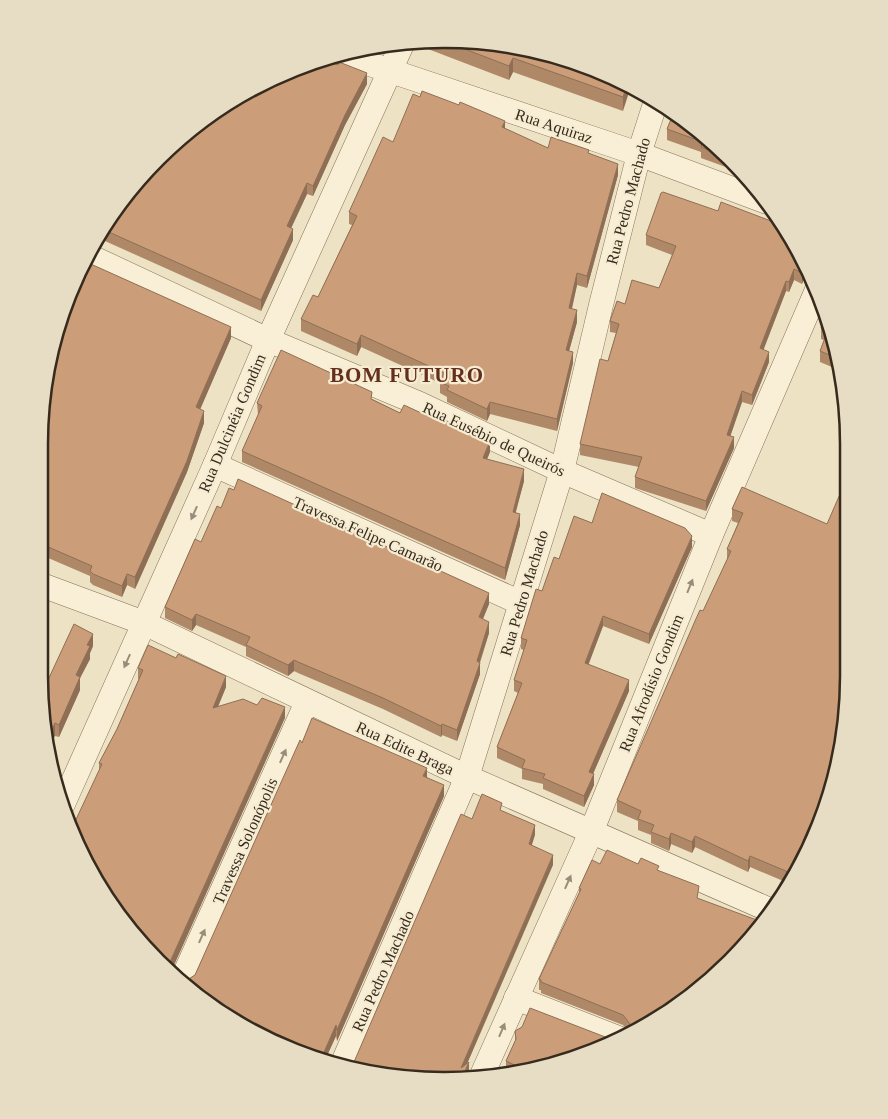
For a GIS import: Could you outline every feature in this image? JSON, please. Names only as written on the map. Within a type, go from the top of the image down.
[{"type":"street","name":"Rua Dulcinéia Gondim","points":[[65,790],[144,623],[215,465],[268,340],[400,50]]},
{"type":"street","name":"Rua Aquiraz","points":[[352,58],[639,154],[754,197]]},
{"type":"street","name":"Rua Pedro Machado","points":[[345,1059],[467,777],[562,471],[639,154],[654,108]]},
{"type":"street","name":"Rua Eusébio de Queirós","points":[[94,259],[268,340],[420,404],[562,471],[711,535]]},
{"type":"street","name":"Rua Afrodísio Gondim","points":[[485,1069],[592,830],[711,535],[813,300]]},
{"type":"street","name":"Travessa Felipe Camarão","points":[[215,465],[521,603]]},
{"type":"street","name":"Rua Edite Braga","points":[[48,587],[144,623],[467,777],[592,830],[765,908]]},
{"type":"street","name":"Travessa Solonópolis","points":[[185,974],[307,702]]},
{"type":"street","points":[[516,998],[610,1035]]},
{"type":"building","points":[[462,48],[496,51],[547,61],[596,78],[625,91],[623,97],[513,58],[509,66]]},
{"type":"building","points":[[339,62],[367,73],[345,115],[313,186],[307,183],[287,226],[293,229],[261,300],[109,232],[129,203],[164,164],[203,129],[224,114],[269,88],[334,63],[338,65]]},
{"type":"building","points":[[422,91],[459,105],[460,102],[505,121],[502,127],[548,148],[551,137],[589,150],[588,153],[618,164],[587,276],[577,273],[569,308],[577,310],[566,350],[573,352],[557,419],[490,402],[487,409],[447,390],[449,386],[440,382],[444,373],[361,335],[357,344],[301,319],[313,295],[318,297],[357,216],[349,212],[383,137],[393,142],[413,94],[420,97]]},
{"type":"building","points":[[671,119],[698,140],[667,129]]},
{"type":"building","points":[[702,144],[710,150],[701,147]]},
{"type":"building","points":[[663,192],[718,211],[721,202],[772,222],[802,273],[794,269],[789,282],[786,281],[760,348],[769,352],[752,395],[742,391],[727,435],[734,437],[706,501],[635,477],[642,457],[580,444],[600,359],[608,361],[619,324],[610,321],[617,301],[625,304],[632,280],[659,288],[676,246],[646,235]]},
{"type":"building","points":[[91,264],[231,327],[196,407],[204,411],[187,461],[135,577],[127,574],[122,586],[93,574],[90,571],[92,566],[48,547],[48,418],[51,392],[61,341],[78,292]]},
{"type":"building","points":[[826,337],[830,355],[820,351]]},
{"type":"building","points":[[281,350],[372,392],[371,399],[400,413],[404,405],[434,419],[436,416],[490,441],[483,458],[524,469],[513,512],[520,514],[505,568],[242,451],[262,406],[257,403]]},
{"type":"building","points":[[238,479],[489,593],[479,617],[489,622],[477,661],[480,663],[457,730],[442,724],[441,726],[383,698],[294,660],[288,665],[246,645],[250,637],[196,614],[192,620],[165,607],[195,539],[201,542],[217,506],[221,508],[229,488],[234,490]]},
{"type":"building","points":[[742,487],[827,524],[840,494],[840,701],[833,752],[827,778],[810,827],[788,872],[750,856],[748,861],[695,836],[692,842],[671,833],[669,839],[651,832],[654,825],[638,819],[641,811],[617,800],[700,610],[703,611],[731,551],[727,549],[743,513],[732,509]]},
{"type":"building","points":[[602,493],[685,528],[692,536],[649,634],[603,616],[585,663],[629,680],[589,772],[594,774],[584,796],[543,778],[545,774],[522,768],[525,760],[497,747],[522,683],[514,680],[527,640],[521,638],[536,589],[542,591],[554,557],[559,559],[574,516],[592,523]]},
{"type":"building","points":[[74,624],[93,634],[87,645],[90,646],[76,675],[80,677],[59,725],[55,723],[51,730],[48,680]]},
{"type":"building","points":[[148,645],[176,658],[178,654],[226,676],[213,708],[243,699],[257,705],[262,698],[285,707],[170,961],[146,936],[114,895],[88,850],[76,820],[102,764],[99,763],[117,729],[143,670],[138,668]]},
{"type":"building","points":[[312,718],[427,768],[423,776],[444,785],[337,1030],[336,1025],[324,1052],[269,1031],[224,1005],[189,979],[195,975],[300,740],[302,743]]},
{"type":"building","points":[[482,794],[502,803],[500,810],[535,825],[529,844],[553,855],[461,1068],[469,1062],[465,1071],[418,1071],[354,1061],[461,814],[472,819]]},
{"type":"building","points":[[607,850],[638,864],[641,858],[659,866],[657,870],[699,886],[697,898],[756,920],[724,955],[685,990],[631,1024],[623,1015],[541,982],[539,979],[581,889],[579,888],[592,860],[600,864]]},
{"type":"building","points":[[530,1008],[605,1037],[547,1058],[515,1065],[506,1061],[516,1039],[515,1031],[522,1027]]},
{"type":"district","name":"BOM FUTURO","points":[[407,375]]}]
